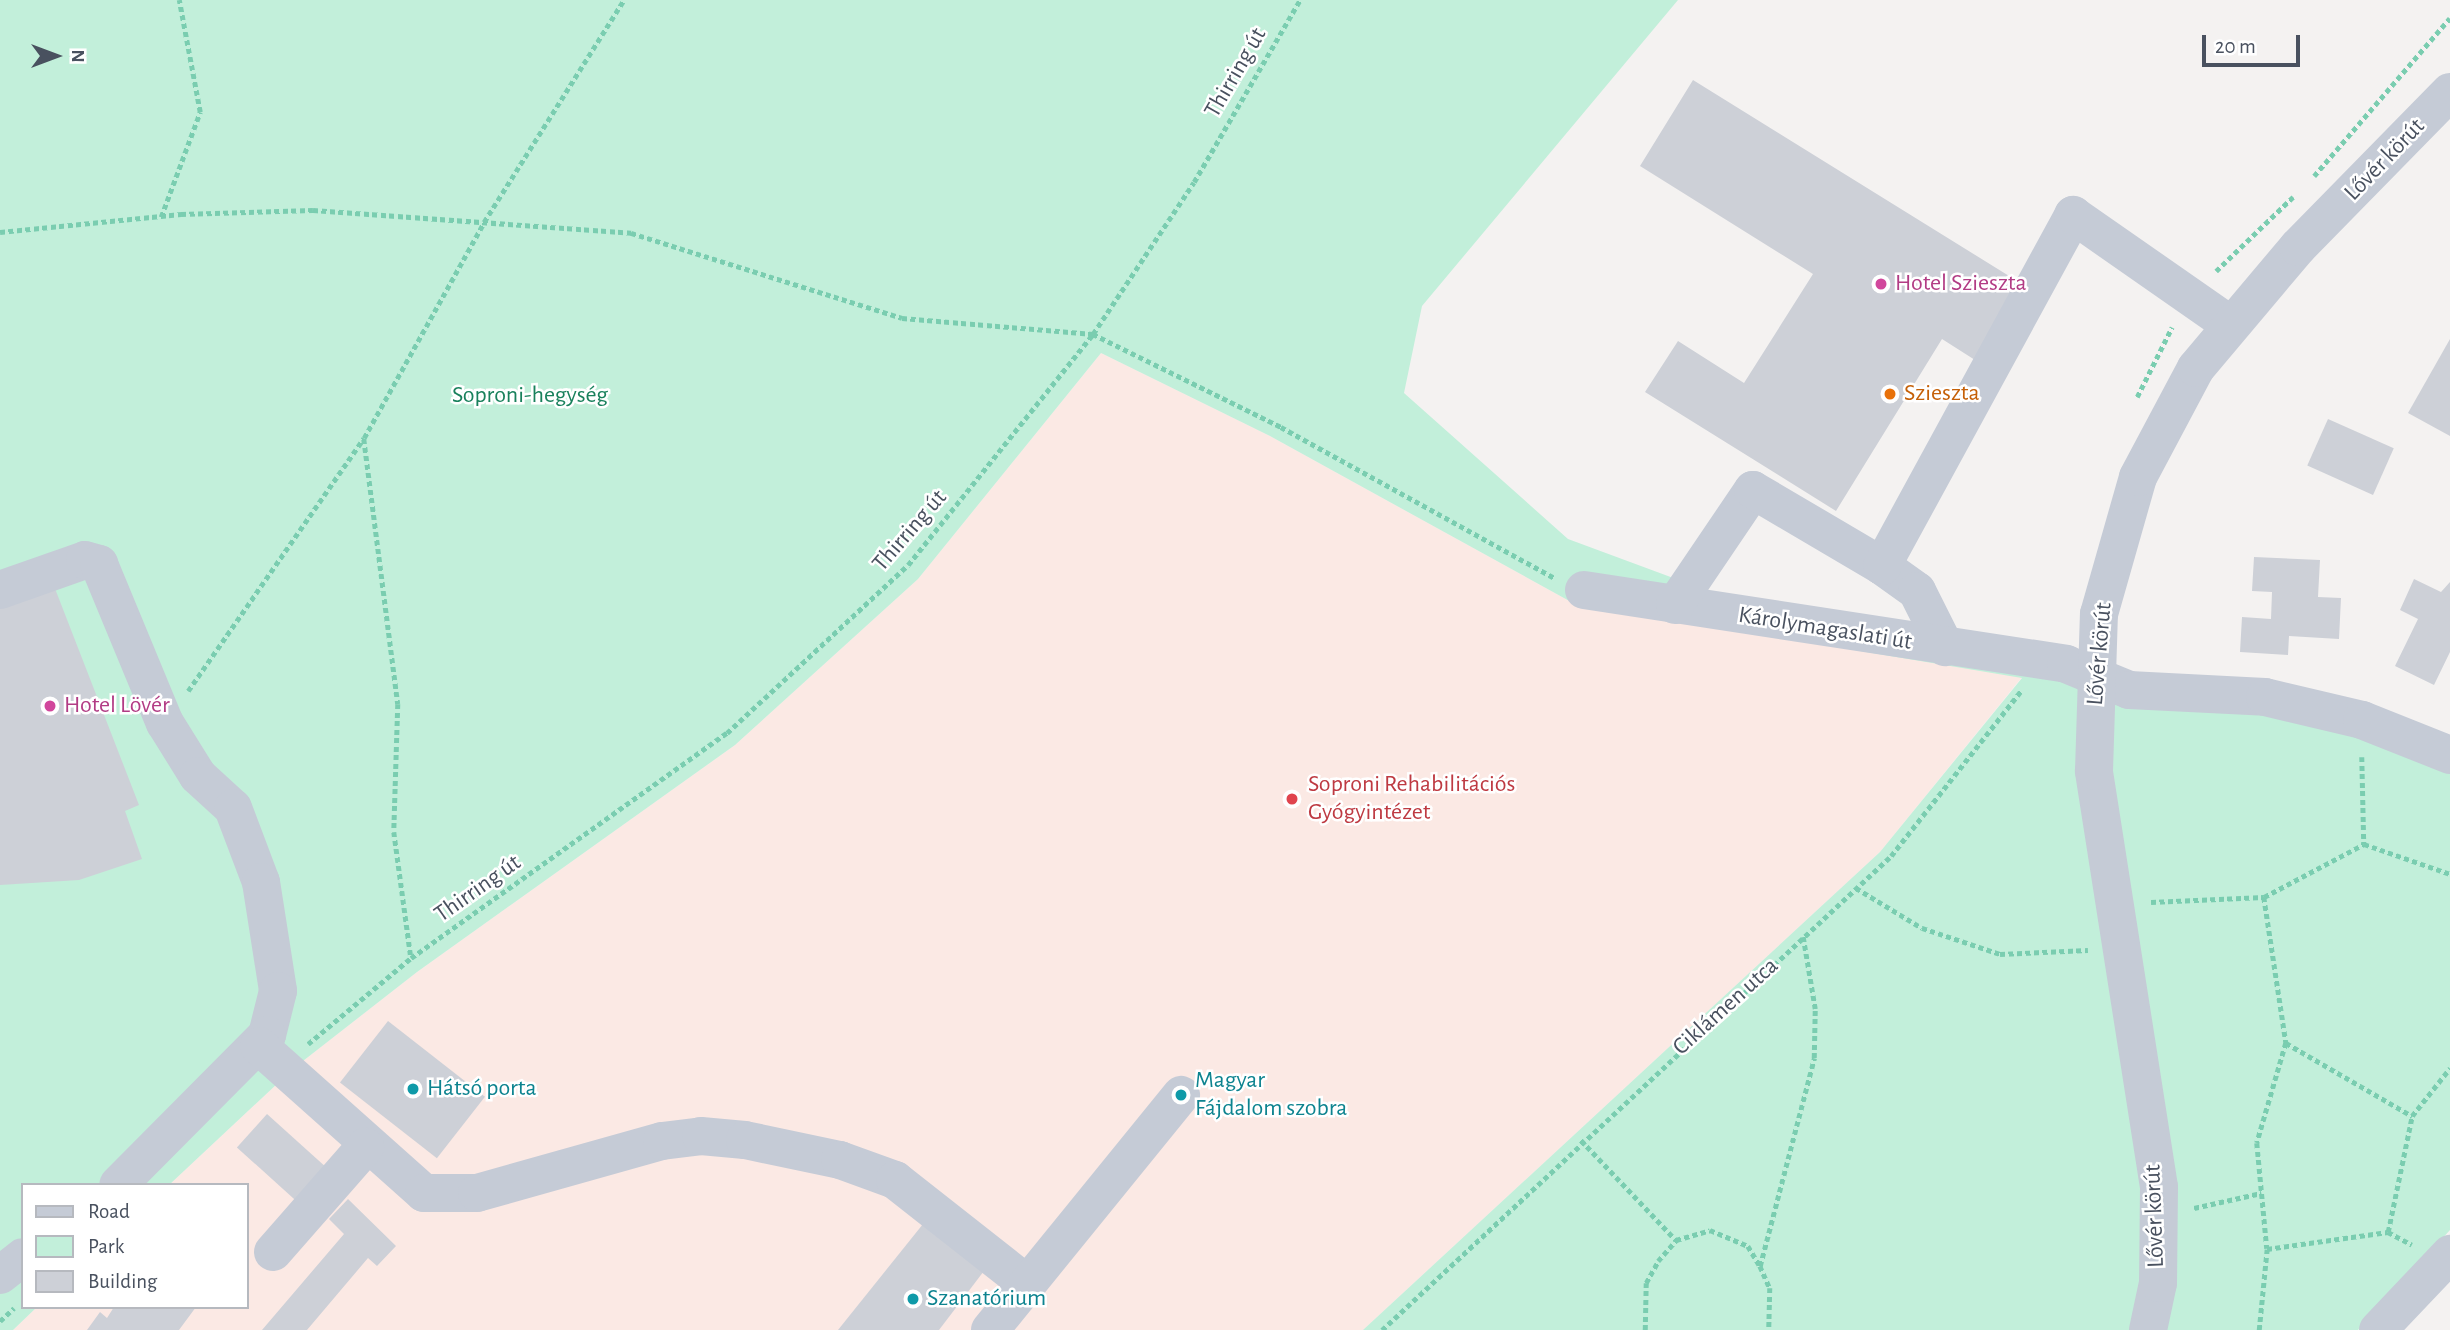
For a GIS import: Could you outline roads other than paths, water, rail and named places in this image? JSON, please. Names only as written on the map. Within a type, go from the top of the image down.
[{"type":"street","name":"Lővér körút","points":[[2148,1330],[2158,1283],[2159,1187],[2094,771],[2068,666],[2099,614],[2138,477],[2178,396],[2228,323],[2450,92]]},
{"type":"street","points":[[1882,566],[2073,215],[2228,323]]},
{"type":"street","points":[[1675,606],[1753,490],[1882,566],[1917,592],[1945,647]]},
{"type":"street","points":[[0,590],[85,560],[99,564],[165,723],[198,776],[233,808],[261,882],[278,991],[275,1017],[258,1046],[120,1183]]},
{"type":"street","name":"Károlymagaslati út","points":[[1584,590],[2068,666],[2129,690],[2265,697],[2362,720],[2450,755]]},
{"type":"street","points":[[258,1046],[365,1147],[424,1193],[477,1193],[603,1154],[701,1136],[789,1147],[895,1180],[1027,1284]]},
{"type":"street","points":[[990,1330],[1181,1096]]},
{"type":"street","points":[[273,1252],[365,1147]]},
{"type":"street","points":[[2378,1330],[2450,1254]]},
{"type":"street","points":[[0,1275],[21,1259]]},
{"type":"place","name":"Hotel Szieszta","points":[[1881,284]]},
{"type":"place","name":"Szieszta","points":[[1890,394]]},
{"type":"place","name":"Hotel Lövér","points":[[50,706]]},
{"type":"place","name":"Soproni Rehabilitációs Gyógyintézet","points":[[1292,799]]},
{"type":"place","name":"Hátsó porta","points":[[413,1089]]},
{"type":"place","name":"Magyar Fájdalom szobra","points":[[1181,1095]]},
{"type":"place","name":"Szanatórium","points":[[913,1299]]},
{"type":"park label","name":"Soproni-hegység","points":[[530,396]]}]
